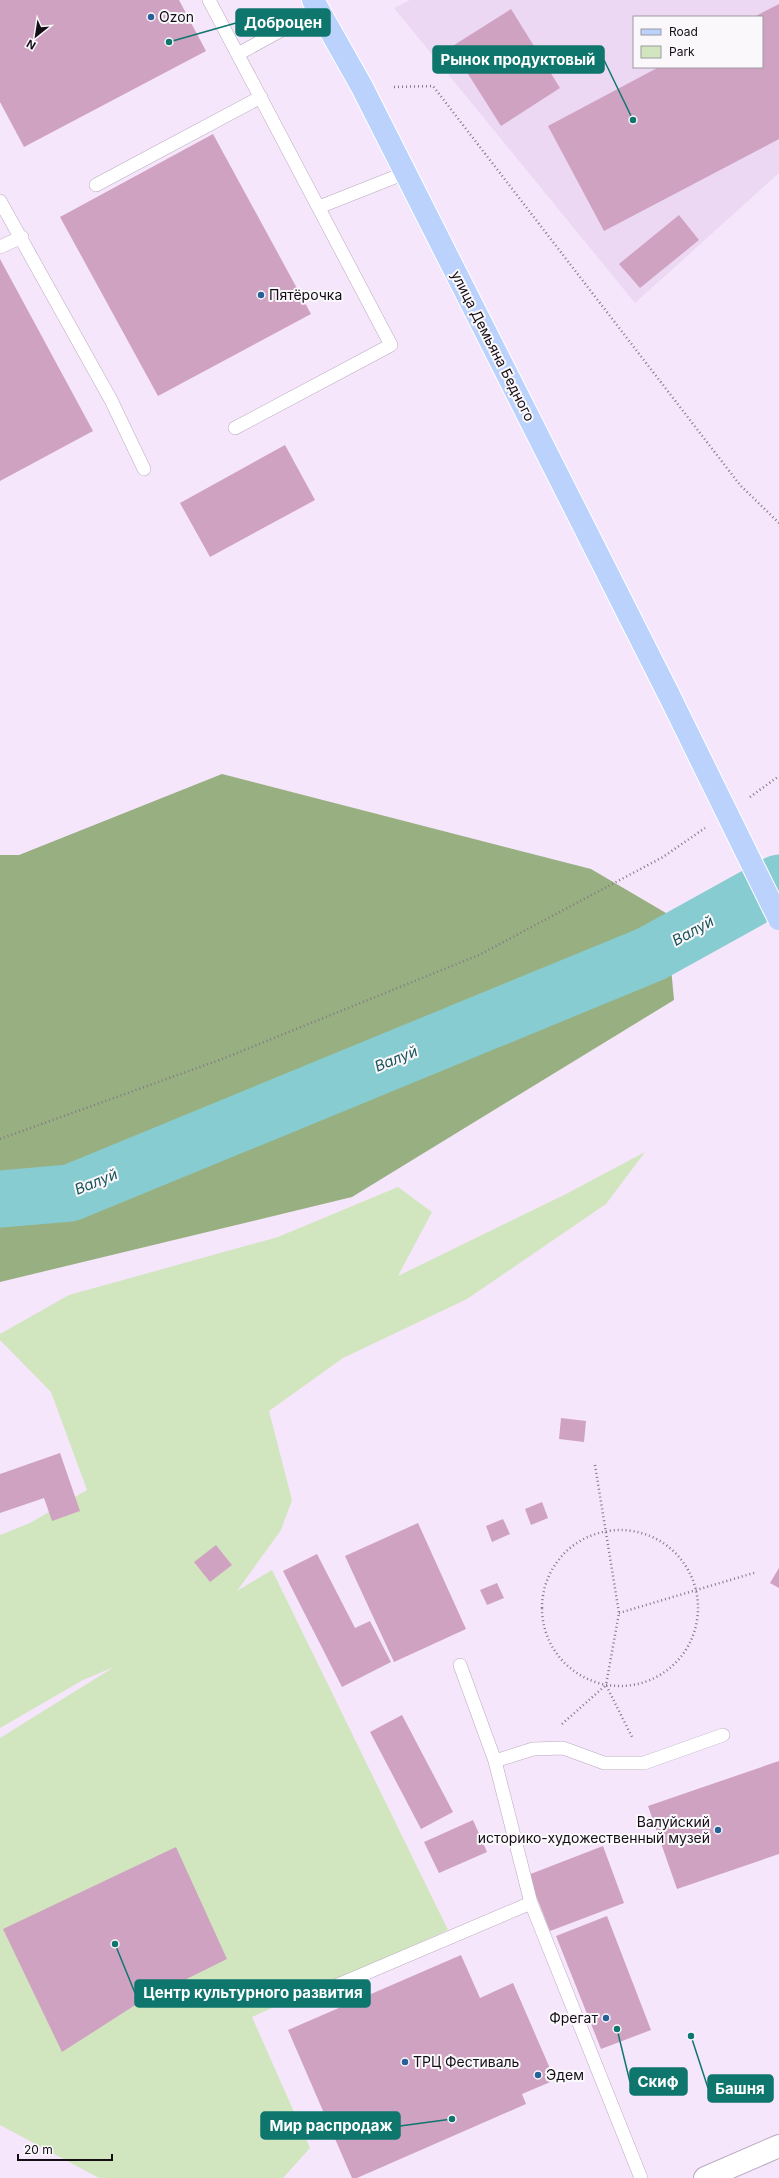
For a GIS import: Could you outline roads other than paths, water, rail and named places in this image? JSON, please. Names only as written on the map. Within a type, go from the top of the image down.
[{"type":"main road","name":"улица Демьяна Бедного","points":[[316,5],[362,87],[669,695],[779,919]]},
{"type":"main road","points":[[705,2178],[779,2146]]},
{"type":"lane","points":[[209,0],[391,345],[235,428]]},
{"type":"lane","points":[[238,54],[316,5]]},
{"type":"lane","points":[[96,185],[261,97]]},
{"type":"lane","points":[[319,207],[405,173]]},
{"type":"lane","points":[[0,201],[22,237],[111,400],[144,469]]},
{"type":"lane","points":[[0,247],[22,237]]},
{"type":"lane","points":[[460,1665],[495,1761],[531,1903],[641,2178]]},
{"type":"lane","points":[[495,1761],[533,1749],[563,1748],[604,1763],[644,1763],[724,1734]]},
{"type":"lane","points":[[312,1996],[531,1903]]},
{"type":"waterway","name":"Валуй","points":[[0,1199],[70,1193],[651,954],[779,883]]},
{"type":"place","name":"Ozon","points":[[151,17]]},
{"type":"place","name":"Доброцен","points":[[169,42]]},
{"type":"place","name":"Рынок продуктовый","points":[[633,120]]},
{"type":"place","name":"Пятёрочка","points":[[261,295]]},
{"type":"place","name":"Валуйский историко-художественный музей","points":[[718,1830]]},
{"type":"place","name":"Центр культурного развития","points":[[115,1944]]},
{"type":"place","name":"Фрегат","points":[[606,2018]]},
{"type":"place","name":"Скиф","points":[[617,2029]]},
{"type":"place","name":"Башня","points":[[691,2036]]},
{"type":"place","name":"ТРЦ Фестиваль","points":[[405,2062]]},
{"type":"place","name":"Эдем","points":[[538,2075]]},
{"type":"place","name":"Мир распродаж","points":[[452,2119]]}]
